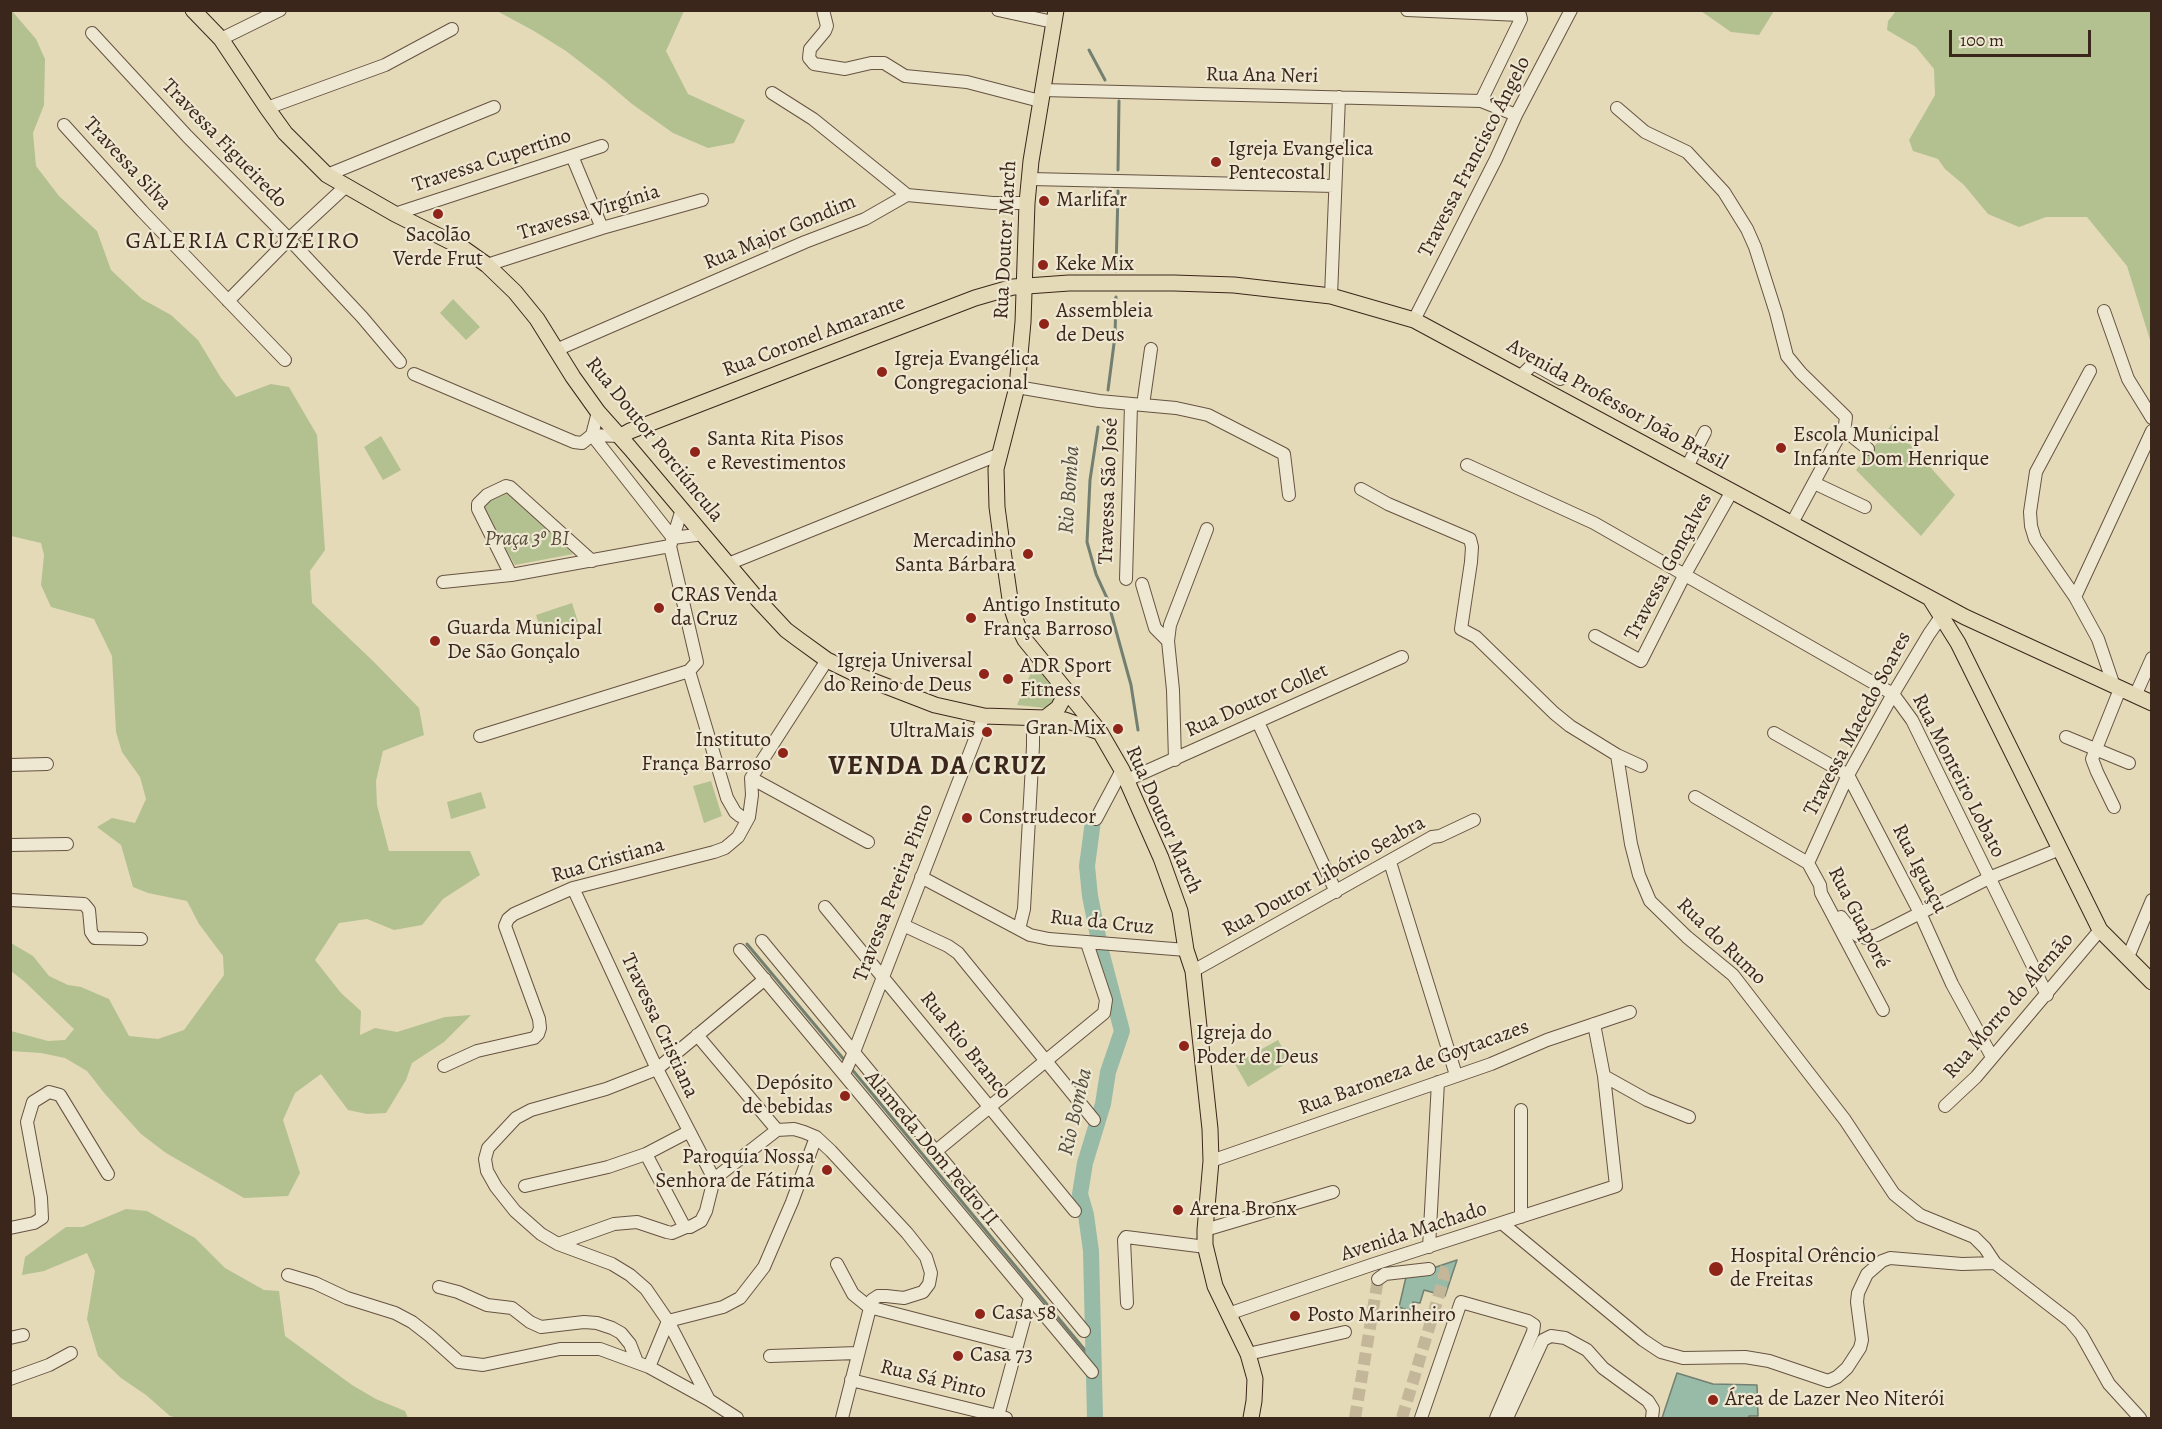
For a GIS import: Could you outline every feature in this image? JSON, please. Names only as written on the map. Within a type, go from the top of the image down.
[{"type":"main road","name":"Rua Doutor Porciúncula","points":[[193,10],[221,39],[267,108],[302,152],[327,176],[463,248],[487,265],[515,292],[537,320],[598,412],[786,630],[827,660],[860,676],[935,705],[984,716],[1039,717],[1071,722],[1100,732]]},
{"type":"main road","name":"Rua Doutor March","points":[[1055,16],[1041,95],[1027,204],[1017,387],[996,469],[997,507],[1011,606],[1017,624],[1025,640],[1100,732],[1124,775],[1173,888],[1180,911],[1186,950],[1193,971],[1210,1129],[1211,1161],[1205,1230],[1206,1247],[1215,1286],[1248,1354],[1255,1379],[1251,1419]]},
{"type":"main road","name":"Avenida Professor João Brasil","points":[[1024,285],[1174,283],[1233,285],[1331,296],[1414,320],[1929,598],[1945,611]]},
{"type":"main road","name":"Rua Coronel Amarante","points":[[621,436],[698,404],[975,298],[1024,285]]},
{"type":"main road","points":[[1945,611],[1979,624],[2151,703]]},
{"type":"main road","points":[[1945,611],[1960,646],[2100,930],[2151,982]]},
{"type":"main road","points":[[1960,646],[1979,624]]},
{"type":"main road","points":[[1039,717],[1058,708],[1064,697],[1064,688]]},
{"type":"street","points":[[221,39],[279,10]]},
{"type":"street","name":"Rua Ana Neri","points":[[823,10],[827,26],[808,55],[814,64],[825,67],[844,69],[871,63],[884,63],[905,76],[961,81],[1041,95],[1339,97],[1481,101],[1516,115]]},
{"type":"street","points":[[998,10],[1055,16]]},
{"type":"street","points":[[1407,10],[1518,14],[1521,19],[1481,101]]},
{"type":"street","name":"Travessa Francisco Ângelo","points":[[1414,320],[1571,10]]},
{"type":"street","points":[[267,108],[385,65],[452,29]]},
{"type":"street","name":"Travessa Figueiredo","points":[[92,33],[187,136],[289,238],[400,362]]},
{"type":"street","points":[[772,93],[813,119],[907,195],[1027,204]]},
{"type":"street","points":[[1331,296],[1339,97]]},
{"type":"street","points":[[327,176],[494,107]]},
{"type":"street","points":[[1617,108],[1645,132],[1687,152],[1724,192],[1747,229],[1755,247],[1787,356],[1845,417],[1843,429],[1792,523]]},
{"type":"street","name":"Travessa Silva","points":[[64,125],[285,360]]},
{"type":"street","name":"Travessa Cupertino","points":[[395,214],[602,146]]},
{"type":"street","points":[[572,156],[602,228]]},
{"type":"street","points":[[1030,179],[1335,186]]},
{"type":"street","points":[[228,301],[289,238],[345,187]]},
{"type":"street","name":"Rua Major Gondim","points":[[556,350],[805,242],[865,219],[907,195]]},
{"type":"street","name":"Travessa Virgínia","points":[[487,265],[602,228],[702,200]]},
{"type":"street","points":[[2104,311],[2128,379],[2151,418]]},
{"type":"street","name":"Travessa São José","points":[[1126,579],[1137,405],[1151,349]]},
{"type":"street","points":[[1521,376],[1532,365],[1535,365],[1560,379]]},
{"type":"street","points":[[2090,371],[2041,459],[2034,482],[2030,512],[2035,539],[2075,597],[2098,639],[2117,687],[2092,759],[2114,807]]},
{"type":"street","points":[[414,375],[574,442],[582,443],[592,435],[598,412]]},
{"type":"street","points":[[1017,387],[1137,405],[1176,408],[1208,415],[1284,454],[1290,495]]},
{"type":"street","points":[[1843,429],[1868,448]]},
{"type":"street","points":[[2075,597],[2151,431]]},
{"type":"street","points":[[1687,467],[1706,432]]},
{"type":"street","points":[[592,435],[621,436]]},
{"type":"street","points":[[480,736],[689,671],[697,662],[672,542],[592,435]]},
{"type":"street","points":[[728,564],[1000,453]]},
{"type":"street","name":"Rua Monteiro Lobato","points":[[1467,465],[1594,523],[1893,694],[1912,720],[2047,995]]},
{"type":"street","points":[[1814,483],[1865,507]]},
{"type":"street","points":[[511,575],[478,509],[478,504],[487,495],[506,486],[510,487],[592,561]]},
{"type":"street","points":[[1361,489],[1388,504],[1470,540],[1471,562],[1461,629],[1476,637],[1540,702],[1570,726],[1641,766]]},
{"type":"street","name":"Travessa Gonçalves","points":[[1595,636],[1641,661],[1684,576],[1732,491]]},
{"type":"street","points":[[672,542],[682,509]]},
{"type":"street","points":[[1175,760],[1173,690],[1168,641],[1170,625],[1207,529]]},
{"type":"street","points":[[444,582],[511,575],[592,561],[703,534]]},
{"type":"street","points":[[1142,584],[1155,628],[1168,641]]},
{"type":"street","name":"Travessa Macedo Soares","points":[[1808,863],[1848,775],[1893,694],[1945,611]]},
{"type":"street","name":"Rua Doutor Collet","points":[[1124,775],[1175,760],[1402,657]]},
{"type":"street","points":[[2135,696],[2151,658]]},
{"type":"street","points":[[827,660],[751,778],[868,842]]},
{"type":"street","points":[[689,671],[727,798],[740,816]]},
{"type":"street","name":"Travessa Pereira Pinto","points":[[848,1064],[984,716]]},
{"type":"street","points":[[1019,929],[1024,909],[1033,746],[1039,717]]},
{"type":"street","points":[[1258,722],[1336,892]]},
{"type":"street","points":[[1774,733],[1848,775]]},
{"type":"street","points":[[2066,737],[2129,763]]},
{"type":"street","name":"Rua do Rumo","points":[[1617,754],[1631,844],[1639,875],[1650,901],[1687,937],[1733,975],[1845,1120],[1894,1194],[1920,1215],[1974,1237],[1995,1263],[2070,1321],[2081,1334],[2109,1384],[2140,1419]]},
{"type":"street","points":[[10,765],[47,764]]},
{"type":"street","points":[[1096,819],[1124,775]]},
{"type":"street","name":"Rua Iguaçu","points":[[1848,775],[1920,913],[1952,984],[1992,1057]]},
{"type":"street","name":"Rua Cristiana","points":[[444,1066],[477,1051],[534,1038],[538,1035],[539,1019],[504,926],[514,914],[573,888],[725,848],[738,837],[749,817],[752,795],[751,778]]},
{"type":"street","name":"Rua Guaporé","points":[[1695,797],[1808,863],[1820,885],[1821,893],[1883,1010]]},
{"type":"street","name":"Rua Doutor Libório Seabra","points":[[1193,971],[1432,837],[1440,836],[1474,820]]},
{"type":"street","points":[[10,845],[67,844]]},
{"type":"street","points":[[1820,885],[1826,890],[1852,931],[1866,938],[1878,935],[1989,878],[2060,849]]},
{"type":"street","points":[[1390,862],[1456,1076]]},
{"type":"street","name":"Rua da Cruz","points":[[921,877],[1019,929],[1049,939],[1186,950]]},
{"type":"street","name":"Travessa Cristiana","points":[[573,888],[657,1069],[714,1179]]},
{"type":"street","points":[[10,900],[84,904],[89,909],[91,932],[95,938],[141,939]]},
{"type":"street","points":[[2128,957],[2151,900]]},
{"type":"street","name":"Rua Rio Branco","points":[[825,907],[1075,1210]]},
{"type":"street","points":[[903,925],[953,949],[1094,1120]]},
{"type":"street","name":"Rua Morro do Alemão","points":[[1945,1106],[1976,1077],[2100,930]]},
{"type":"street","name":"Alameda Dom Pedro II","points":[[762,941],[848,1064],[1030,1298],[1092,1372]]},
{"type":"street","points":[[936,1152],[1104,1012],[1106,1000],[1097,944]]},
{"type":"street","name":"Alameda Dom Pedro II","points":[[740,950],[765,979],[936,1152],[1084,1331]]},
{"type":"street","points":[[709,1400],[668,1321],[646,1289],[630,1275],[612,1264],[558,1244],[541,1234],[514,1211],[496,1187],[488,1172],[486,1159],[488,1148],[516,1118],[531,1110],[606,1089],[657,1069],[765,979]]},
{"type":"street","name":"Rua Baroneza de Goytacazes","points":[[1211,1161],[1456,1076],[1630,1012]]},
{"type":"street","points":[[1594,1024],[1604,1076],[1658,1105],[1689,1117]]},
{"type":"street","points":[[697,1035],[777,1130]]},
{"type":"street","name":"Avenida Machado","points":[[1228,1314],[1616,1186],[1604,1076]]},
{"type":"street","points":[[1429,1247],[1438,1082]]},
{"type":"street","points":[[10,1228],[34,1223],[42,1218],[41,1198],[27,1122],[33,1102],[49,1092],[60,1095],[108,1174]]},
{"type":"street","points":[[1521,1110],[1521,1218]]},
{"type":"street","points":[[558,1244],[614,1224],[637,1222],[672,1233],[692,1227],[700,1221],[706,1211],[714,1179],[777,1130],[794,1129],[816,1137],[907,1233],[926,1257],[931,1273],[923,1292],[904,1298],[878,1296],[872,1300],[868,1307],[842,1419]]},
{"type":"street","points":[[525,1186],[608,1167],[646,1154],[688,1132]]},
{"type":"street","points":[[668,1321],[723,1307],[740,1298],[764,1267],[792,1202],[816,1137]]},
{"type":"street","points":[[646,1154],[686,1227]]},
{"type":"street","points":[[1205,1230],[1333,1192]]},
{"type":"street","points":[[1503,1224],[1643,1340],[1661,1352],[1683,1358],[1745,1357],[1769,1361],[1828,1381],[1847,1368],[1860,1348],[1862,1340],[1858,1293],[1867,1274],[1882,1261],[1890,1258],[1962,1264],[1995,1263]]},
{"type":"street","points":[[1127,1303],[1124,1240],[1126,1238],[1206,1247]]},
{"type":"street","points":[[837,1264],[854,1294],[868,1307],[1016,1345]]},
{"type":"street","points":[[1378,1278],[1385,1274],[1429,1269]]},
{"type":"street","points":[[288,1275],[315,1282],[347,1298],[394,1313],[412,1322],[459,1362],[473,1365],[490,1364],[542,1352],[575,1348],[600,1349],[649,1367],[709,1400],[736,1419]]},
{"type":"street","points":[[439,1287],[458,1292],[487,1305],[512,1308],[530,1322],[541,1327],[584,1322],[612,1328],[621,1333],[630,1344],[637,1362]]},
{"type":"street","points":[[1002,1417],[1016,1345],[1030,1298]]},
{"type":"street","points":[[1421,1419],[1461,1302],[1534,1325],[1496,1419]]},
{"type":"street","points":[[649,1367],[668,1321]]},
{"type":"street","points":[[1248,1354],[1345,1332]]},
{"type":"street","points":[[1507,1419],[1543,1340],[1551,1336],[1565,1338],[1587,1350],[1604,1368],[1648,1401],[1653,1409],[1652,1419]]},
{"type":"street","points":[[10,1379],[60,1361],[71,1353]]},
{"type":"street","points":[[770,1356],[857,1353]]},
{"type":"street","name":"Rua Sá Pinto","points":[[851,1380],[973,1415],[1002,1417]]},
{"type":"green space","points":[[12,11],[36,39],[45,59],[44,105],[33,133],[36,166],[59,196],[97,231],[111,270],[142,299],[171,315],[198,340],[221,378],[236,397],[271,384],[289,387],[317,435],[325,550],[310,571],[312,603],[419,708],[424,735],[383,751],[376,781],[377,805],[389,851],[470,851],[480,875],[443,899],[422,925],[394,930],[367,919],[339,923],[315,960],[341,993],[361,1011],[360,1035],[375,1028],[397,1032],[445,1017],[471,1015],[444,1042],[412,1063],[406,1080],[386,1113],[367,1114],[348,1110],[321,1074],[295,1093],[283,1120],[300,1173],[288,1196],[244,1198],[166,1153],[141,1134],[87,1071],[65,1058],[41,1053],[11,1051],[11,1031],[48,1041],[65,1040],[74,1029],[11,971],[11,943],[33,956],[49,976],[109,999],[129,1036],[158,1039],[184,1030],[224,975],[223,956],[199,924],[187,901],[148,893],[133,887],[121,845],[97,827],[112,818],[135,823],[146,799],[140,777],[122,752],[116,732],[112,656],[94,619],[51,607],[41,585],[44,555],[41,543],[11,536]]},
{"type":"green space","points":[[497,11],[684,11],[666,51],[688,94],[745,120],[734,143],[708,148],[673,133],[632,104],[566,51]]},
{"type":"green space","points":[[1701,11],[1774,11],[1759,35],[1731,32]]},
{"type":"green space","points":[[1896,11],[2151,11],[2151,343],[2127,266],[2087,217],[2046,217],[2019,227],[1988,214],[1938,159],[1913,151],[1909,140],[1935,95],[1934,69],[1916,47],[1887,30],[1888,21]]},
{"type":"green space","points":[[453,299],[480,327],[466,340],[440,313]]},
{"type":"green space","points":[[1892,424],[1955,495],[1921,536],[1856,470]]},
{"type":"green space","points":[[381,436],[401,470],[383,480],[364,447]]},
{"type":"green space","name":"Praça 3º BI","points":[[507,492],[573,554],[515,565],[482,509],[488,502]]},
{"type":"green space","points":[[572,603],[578,622],[542,634],[536,615]]},
{"type":"green space","points":[[1036,661],[1057,686],[1057,701],[1045,708],[1017,705]]},
{"type":"green space","points":[[711,781],[722,816],[704,823],[693,786]]},
{"type":"green space","points":[[481,792],[486,808],[451,819],[447,802]]},
{"type":"green space","points":[[1278,1040],[1290,1061],[1248,1087],[1235,1064]]},
{"type":"green space","points":[[126,1209],[147,1211],[195,1238],[225,1268],[264,1290],[279,1291],[285,1336],[352,1385],[376,1399],[405,1411],[408,1418],[178,1418],[170,1416],[146,1395],[121,1378],[98,1356],[87,1319],[95,1271],[87,1253],[44,1271],[22,1275],[25,1257],[66,1227],[83,1227]]},
{"type":"shaded area","points":[[1457,1260],[1445,1296],[1424,1290],[1420,1303],[1413,1302],[1410,1311],[1399,1307],[1406,1277]]},
{"type":"shaded area","name":"Área de Lazer Neo Niterói","points":[[1677,1373],[1713,1384],[1757,1385],[1758,1416],[1662,1418]]},
{"type":"waterway","name":"Rio Bomba","points":[[1089,50],[1105,80]]},
{"type":"waterway","name":"Rio Bomba","points":[[1118,170],[1119,101]]},
{"type":"waterway","name":"Rio Bomba","points":[[1116,271],[1118,191]]},
{"type":"waterway","name":"Rio Bomba","points":[[1108,390],[1115,336],[1116,297]]},
{"type":"waterway","name":"Rio Bomba","points":[[1098,427],[1090,480],[1087,542],[1096,574],[1107,598],[1131,685],[1138,730]]},
{"type":"waterway","name":"Rio Bomba","points":[[1093,821],[1087,866],[1090,896],[1101,951],[1122,1031],[1108,1072],[1103,1104],[1085,1163],[1080,1194],[1086,1215],[1091,1251],[1095,1418]]},
{"type":"waterway","points":[[747,944],[846,1062]]},
{"type":"waterway","points":[[850,1067],[1094,1361]]},
{"type":"tunnel","points":[[1402,1418],[1444,1278],[1443,1272],[1429,1269]]},
{"type":"tunnel","points":[[1355,1418],[1378,1279]]},
{"type":"place","name":"Igreja Evangelica Pentecostal","points":[[1216,162]]},
{"type":"place","name":"Marlifar","points":[[1044,201]]},
{"type":"place","name":"Sacolão Verde Frut","points":[[438,214]]},
{"type":"place","name":"Keke Mix","points":[[1043,265]]},
{"type":"place","name":"Assembleia de Deus","points":[[1044,324]]},
{"type":"place","name":"Igreja Evangélica Congregacional","points":[[882,372]]},
{"type":"place","name":"Escola Municipal Infante Dom Henrique","points":[[1781,448]]},
{"type":"place","name":"Santa Rita Pisos e Revestimentos","points":[[695,452]]},
{"type":"place","name":"Mercadinho Santa Bárbara","points":[[1028,554]]},
{"type":"place","name":"CRAS Venda da Cruz","points":[[659,608]]},
{"type":"place","name":"Antigo Instituto França Barroso","points":[[971,618]]},
{"type":"place","name":"Guarda Municipal De São Gonçalo","points":[[435,641]]},
{"type":"place","name":"Igreja Universal do Reino de Deus","points":[[984,674]]},
{"type":"place","name":"ADR Sport Fitness","points":[[1008,679]]},
{"type":"place","name":"Gran Mix","points":[[1118,729]]},
{"type":"place","name":"UltraMais","points":[[987,732]]},
{"type":"place","name":"Instituto França Barroso","points":[[783,753]]},
{"type":"place","name":"Construdecor","points":[[967,818]]},
{"type":"place","name":"Igreja do Poder de Deus","points":[[1184,1046]]},
{"type":"place","name":"Depósito de bebidas","points":[[845,1096]]},
{"type":"place","name":"Paroquia Nossa Senhora de Fátima","points":[[827,1170]]},
{"type":"place","name":"Arena Bronx","points":[[1178,1210]]},
{"type":"place","name":"Hospital Orêncio de Freitas","points":[[1716,1269]]},
{"type":"place","name":"Casa 58","points":[[980,1314]]},
{"type":"place","name":"Posto Marinheiro","points":[[1295,1316]]},
{"type":"place","name":"Casa 73","points":[[958,1356]]},
{"type":"place","name":"Área de Lazer Neo Niterói","points":[[1713,1400]]},
{"type":"district","name":"GALERIA CRUZEIRO","points":[[243,242]]},
{"type":"district","name":"VENDA DA CRUZ","points":[[938,767]]}]
